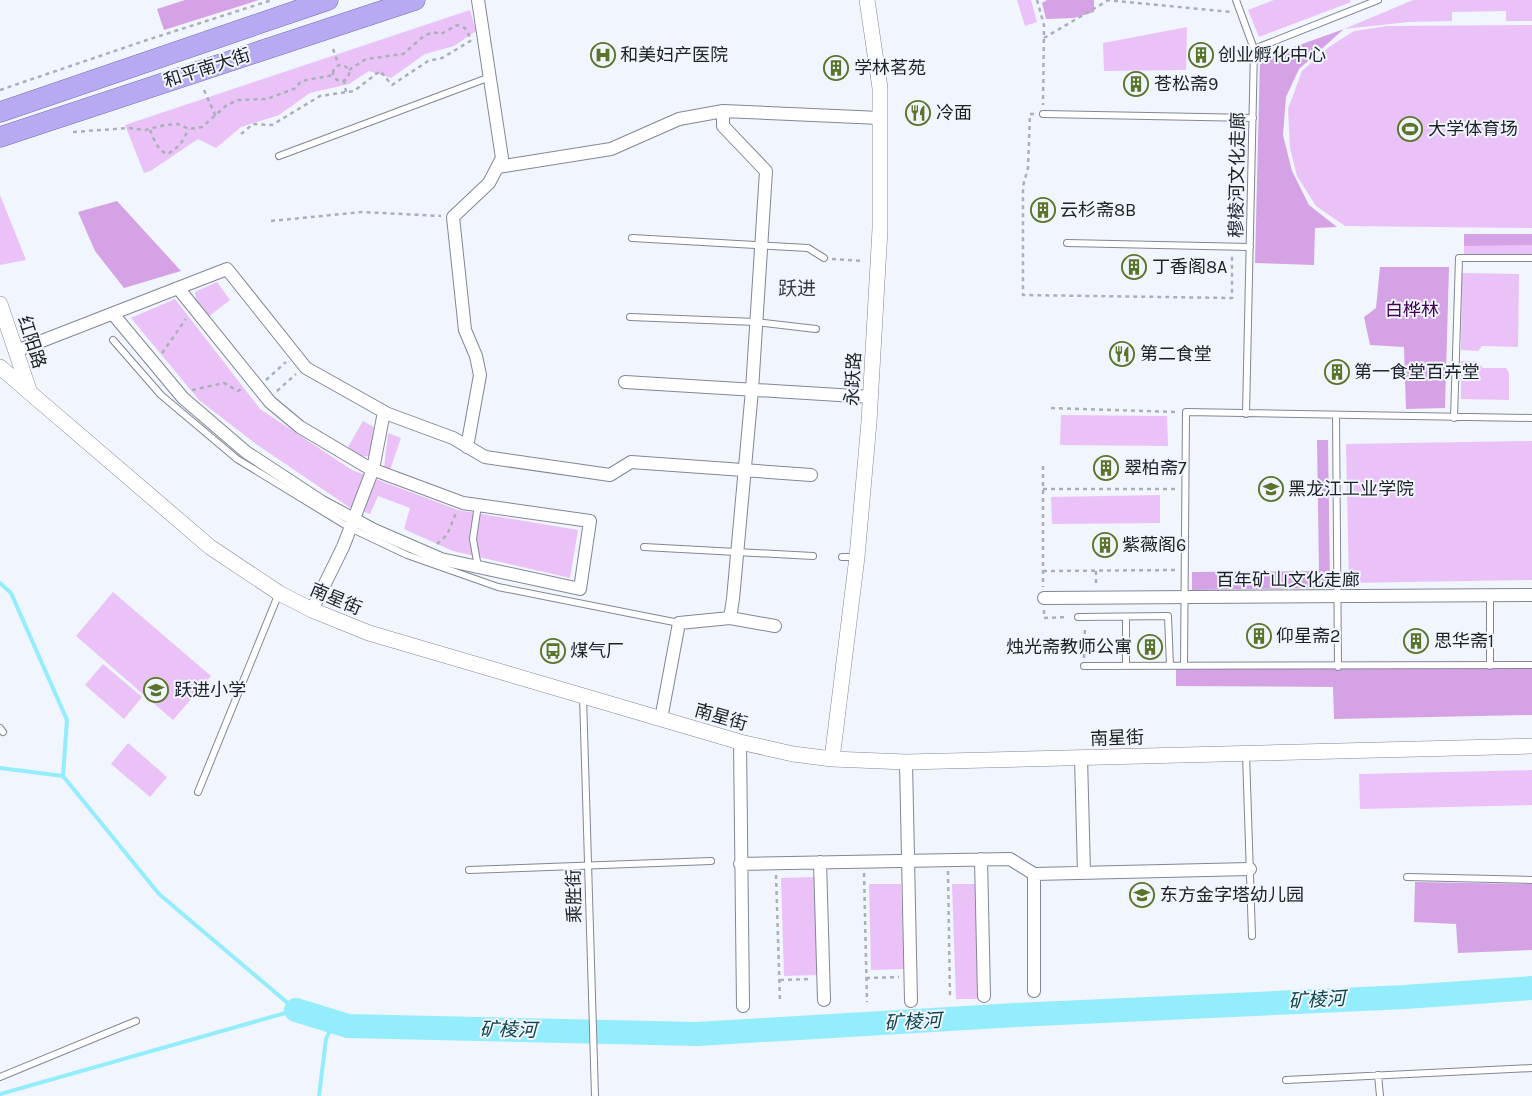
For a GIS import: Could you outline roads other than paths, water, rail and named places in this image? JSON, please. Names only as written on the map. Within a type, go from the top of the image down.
[{"type":"highway","name":"和平南大街","points":[[0,112],[328,0]]},
{"type":"highway","name":"和平南大街","points":[[0,138],[415,0]]},
{"type":"street","points":[[467,447],[480,375],[476,356],[465,330],[453,217],[489,183],[502,158],[478,0]]},
{"type":"street","name":"永跃路","points":[[832,759],[857,557],[871,397],[878,262],[880,88],[867,0]]},
{"type":"street","points":[[498,167],[611,149],[679,119],[723,111],[880,118]]},
{"type":"street","points":[[723,111],[723,126],[766,171],[752,390],[738,552],[730,618]]},
{"type":"street","points":[[16,352],[227,269],[306,368],[384,412],[453,438],[485,458],[610,475],[632,462],[811,475]]},
{"type":"street","points":[[113,314],[178,391],[246,452],[352,524],[441,559],[580,589],[590,522],[463,503],[373,470],[300,427],[268,399],[178,288]]},
{"type":"street","name":"红阳路","points":[[0,304],[29,391]]},
{"type":"street","name":"南星街","points":[[0,367],[210,547],[279,593],[312,610],[369,633],[740,742],[793,754],[832,759],[906,762],[1532,746]]},
{"type":"street","points":[[625,382],[871,397]]},
{"type":"street","points":[[312,610],[352,524],[373,470],[384,412]]},
{"type":"street","name":"百年矿山文化走廊","points":[[1044,598],[1532,595]]},
{"type":"street","points":[[661,719],[679,623],[730,618],[776,626]]},
{"type":"street","points":[[740,742],[743,1006]]},
{"type":"street","points":[[1081,757],[1084,873]]},
{"type":"street","points":[[906,762],[911,1001]]},
{"type":"street","points":[[981,859],[984,996]]},
{"type":"street","points":[[740,864],[1010,859],[1034,874],[1250,869]]},
{"type":"street","points":[[820,862],[824,1000]]},
{"type":"street","points":[[1034,874],[1034,992]]},
{"type":"lane","name":"穆棱河文化走廊","points":[[1236,0],[1254,49],[1246,414]]},
{"type":"lane","points":[[1254,49],[1378,0]]},
{"type":"lane","points":[[280,156],[490,77]]},
{"type":"lane","points":[[1043,114],[1253,118]]},
{"type":"lane","points":[[632,238],[808,248],[824,258]]},
{"type":"lane","points":[[1067,243],[1250,247]]},
{"type":"lane","points":[[1454,418],[1459,258],[1532,258]]},
{"type":"lane","points":[[630,318],[756,322],[816,329]]},
{"type":"lane","points":[[113,340],[161,395],[237,459],[407,555],[498,587],[679,623]]},
{"type":"lane","points":[[1184,666],[1183,598],[1186,412],[1532,418]]},
{"type":"lane","points":[[1336,416],[1338,667]]},
{"type":"lane","points":[[478,506],[472,539],[478,567]]},
{"type":"lane","points":[[644,547],[813,556]]},
{"type":"lane","points":[[842,557],[857,557]]},
{"type":"lane","points":[[580,589],[588,604]]},
{"type":"lane","points":[[198,792],[279,593]]},
{"type":"lane","points":[[1490,595],[1490,666]]},
{"type":"lane","points":[[1081,617],[1168,616],[1170,666]]},
{"type":"lane","points":[[1126,617],[1126,666]]},
{"type":"lane","points":[[1084,666],[1338,667],[1532,665]]},
{"type":"lane","name":"乘胜街","points":[[583,696],[595,1096]]},
{"type":"lane","points":[[1246,752],[1252,936]]},
{"type":"lane","points":[[470,870],[711,861]]},
{"type":"lane","points":[[1407,877],[1532,880]]},
{"type":"lane","points":[[0,1077],[136,1021]]},
{"type":"lane","points":[[1286,1080],[1532,1068]]},
{"type":"lane","points":[[1378,1075],[1380,1096]]},
{"type":"waterway","points":[[0,583],[11,593],[67,720],[63,776]]},
{"type":"waterway","points":[[0,768],[63,776],[159,894],[296,1010]]},
{"type":"waterway","name":"矿棱河","points":[[296,1010],[348,1026],[697,1034],[1016,1015],[1405,997],[1532,988]]},
{"type":"waterway","points":[[0,1094],[296,1010]]},
{"type":"waterway","points":[[319,1096],[326,1039],[334,1022]]},
{"type":"place","name":"和美妇产医院","points":[[603,55]]},
{"type":"place","name":"创业孵化中心","points":[[1201,55]]},
{"type":"place","name":"学林茗苑","points":[[836,68]]},
{"type":"place","name":"苍松斋9","points":[[1136,84]]},
{"type":"place","name":"冷面","points":[[918,113]]},
{"type":"place","name":"大学体育场","points":[[1410,129]]},
{"type":"place","name":"云杉斋8B","points":[[1043,210]]},
{"type":"place","name":"丁香阁8A","points":[[1134,267]]},
{"type":"place","name":"第二食堂","points":[[1122,354]]},
{"type":"place","name":"第一食堂百卉堂","points":[[1337,372]]},
{"type":"place","name":"翠柏斋7","points":[[1106,468]]},
{"type":"place","name":"黑龙江工业学院","points":[[1271,489]]},
{"type":"place","name":"紫薇阁6","points":[[1105,545]]},
{"type":"place","name":"仰星斋2","points":[[1259,636]]},
{"type":"place","name":"思华斋1","points":[[1416,641]]},
{"type":"place","name":"烛光斋教师公寓","points":[[1150,647]]},
{"type":"place","name":"煤气厂","points":[[553,651]]},
{"type":"place","name":"跃进小学","points":[[156,690]]},
{"type":"place","name":"东方金字塔幼儿园","points":[[1142,895]]},
{"type":"district","name":"跃进","points":[[797,289]]},
{"type":"park label","name":"白桦林","points":[[1412,310]]}]
